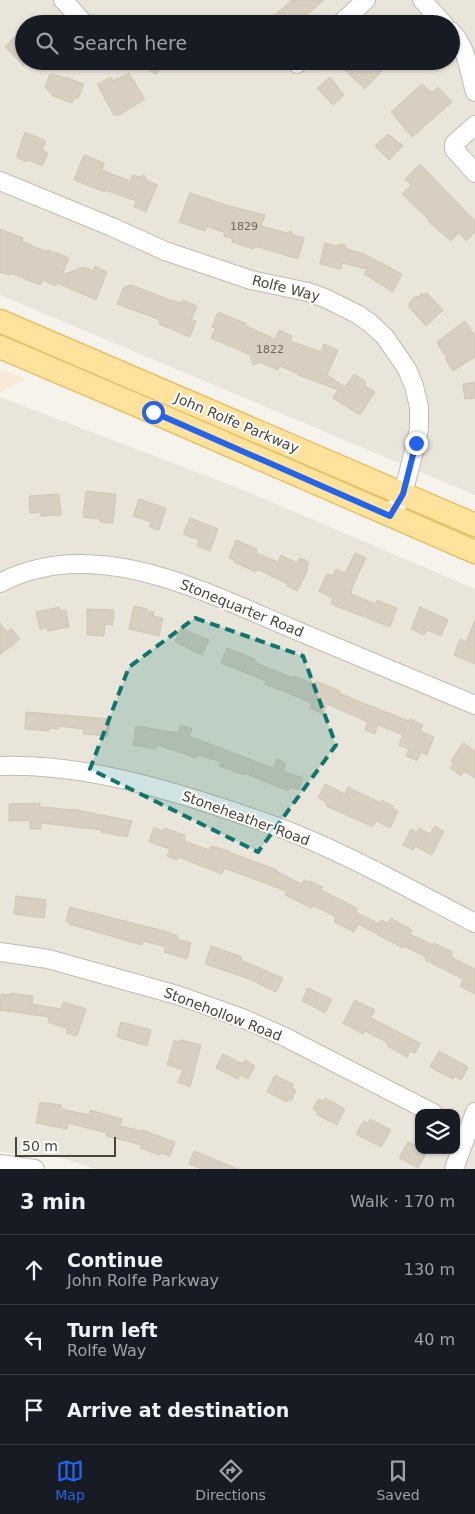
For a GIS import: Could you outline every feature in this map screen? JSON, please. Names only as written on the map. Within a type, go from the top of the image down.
[{"type":"main road","name":"John Rolfe Parkway","points":[[0,321],[475,525]]},
{"type":"main road","name":"John Rolfe Parkway","points":[[0,347],[475,552]]},
{"type":"street","points":[[63,0],[77,15]]},
{"type":"street","points":[[350,15],[366,0]]},
{"type":"street","points":[[422,0],[436,15]]},
{"type":"street","points":[[460,44],[464,51],[475,92]]},
{"type":"street","points":[[475,125],[454,144],[454,149],[475,173]]},
{"type":"street","name":"Rolfe Way","points":[[0,181],[112,226],[165,252],[251,280],[308,292],[327,299],[357,314],[370,323],[385,337],[407,369],[414,386],[419,407],[419,428],[403,494],[390,516]]},
{"type":"street","name":"Stonequarter Road","points":[[0,583],[32,570],[60,565],[103,565],[150,572],[203,592],[475,705]]},
{"type":"street","name":"Stoneheather Road","points":[[0,766],[57,769],[119,778],[249,816],[324,846],[475,923]]},
{"type":"street","name":"Stonehollow Road","points":[[0,952],[57,962],[177,995],[242,1018],[303,1046],[425,1109]]},
{"type":"street","points":[[454,1169],[466,1130],[475,1112]]},
{"type":"street","points":[[0,1164],[35,1169]]},
{"type":"highlighted area","points":[[195,618],[303,656],[336,745],[258,852],[90,769],[129,667]]},
{"type":"shaded area","points":[[0,0],[475,0],[475,495],[0,295]]},
{"type":"shaded area","points":[[0,369],[25,379],[0,393]]},
{"type":"shaded area","points":[[0,397],[246,491],[475,589],[475,1169],[94,1169],[56,1156],[0,1152]]},
{"type":"building","points":[[292,0],[324,0],[307,15],[274,15]]},
{"type":"building","points":[[15,36],[15,57],[5,47]]},
{"type":"building","points":[[149,70],[160,70],[156,75]]},
{"type":"building","points":[[344,70],[382,70],[365,89]]},
{"type":"building","points":[[129,73],[145,99],[119,115],[114,115],[97,84],[111,77],[113,81]]},
{"type":"building","points":[[50,74],[84,84],[78,99],[75,97],[72,103],[53,96],[45,87]]},
{"type":"building","points":[[330,77],[344,95],[333,105],[317,88]]},
{"type":"building","points":[[422,84],[432,93],[438,87],[452,102],[412,137],[391,112]]},
{"type":"building","points":[[25,132],[46,141],[42,150],[48,153],[42,166],[17,158]]},
{"type":"building","points":[[388,134],[403,146],[389,160],[375,146]]},
{"type":"building","points":[[84,155],[104,163],[102,170],[130,181],[133,175],[139,177],[144,175],[146,180],[157,185],[146,212],[134,207],[136,201],[74,180]]},
{"type":"building","points":[[420,164],[475,221],[475,232],[466,241],[459,233],[451,241],[402,194],[411,185],[405,179]]},
{"type":"building","points":[[190,193],[265,215],[261,226],[287,233],[291,231],[293,235],[304,238],[298,259],[255,246],[254,249],[232,242],[233,239],[224,236],[225,233],[207,226],[205,231],[179,222]]},
{"type":"building","points":[[0,229],[23,238],[22,241],[47,252],[48,250],[69,258],[62,275],[84,267],[93,271],[95,266],[107,272],[96,300],[57,283],[56,286],[43,280],[40,285],[10,273],[9,275],[0,272]]},
{"type":"building","points":[[325,243],[336,246],[340,244],[345,245],[347,249],[362,253],[402,274],[393,292],[364,274],[367,269],[342,263],[341,269],[320,264]]},
{"type":"building","points":[[131,285],[170,300],[182,303],[183,300],[197,306],[191,319],[196,321],[190,337],[159,324],[160,320],[117,304],[124,287]]},
{"type":"building","points":[[426,292],[443,310],[426,326],[409,307],[409,303],[416,296],[418,297],[422,293],[424,295]]},
{"type":"building","points":[[218,312],[245,323],[246,326],[275,339],[279,330],[292,336],[290,341],[321,352],[324,344],[338,350],[327,375],[345,387],[354,374],[366,382],[364,385],[375,392],[360,415],[333,398],[338,390],[280,366],[278,370],[259,362],[253,365],[250,358],[251,355],[211,338],[216,328],[212,327]]},
{"type":"building","points":[[465,321],[475,336],[475,357],[453,371],[438,345],[438,341]]},
{"type":"building","points":[[475,382],[475,398],[465,399],[463,384]]},
{"type":"building","points":[[86,491],[116,494],[113,523],[100,522],[100,519],[83,517]]},
{"type":"building","points":[[59,494],[61,515],[41,516],[41,512],[30,513],[29,496]]},
{"type":"building","points":[[139,499],[166,508],[159,530],[149,527],[151,522],[133,516]]},
{"type":"building","points":[[190,518],[218,529],[210,551],[197,546],[199,540],[183,534]]},
{"type":"building","points":[[236,540],[257,549],[256,553],[278,562],[281,555],[297,563],[300,558],[309,562],[306,569],[308,570],[297,591],[287,586],[288,584],[257,569],[256,572],[229,558]]},
{"type":"building","points":[[355,553],[366,558],[353,585],[351,594],[376,604],[377,600],[397,608],[390,627],[331,604],[333,599],[319,591],[327,574],[333,576],[336,569],[345,573]]},
{"type":"building","points":[[134,606],[147,609],[147,611],[154,612],[153,616],[163,618],[159,636],[129,629]]},
{"type":"building","points":[[59,607],[60,611],[66,610],[69,627],[48,631],[47,627],[40,629],[36,612]]},
{"type":"building","points":[[420,607],[448,620],[441,636],[427,630],[424,635],[411,629]]},
{"type":"building","points":[[87,609],[114,610],[113,625],[105,624],[104,636],[87,635]]},
{"type":"building","points":[[475,620],[475,664],[454,655],[460,639],[466,642]]},
{"type":"building","points":[[0,623],[7,632],[11,628],[20,639],[0,655]]},
{"type":"building","points":[[181,628],[209,640],[202,655],[175,642]]},
{"type":"building","points":[[227,648],[255,659],[254,662],[293,678],[293,676],[315,684],[316,681],[363,703],[423,725],[420,731],[434,737],[427,755],[421,752],[417,761],[406,756],[409,749],[399,745],[403,735],[378,725],[375,734],[365,730],[368,722],[327,704],[323,714],[310,708],[312,703],[265,684],[266,681],[221,663]]},
{"type":"building","points":[[26,712],[110,719],[108,736],[83,734],[84,729],[59,726],[58,729],[50,728],[49,731],[25,729]]},
{"type":"building","points":[[181,725],[192,729],[189,736],[273,768],[277,759],[286,763],[283,771],[303,778],[299,790],[289,787],[288,791],[244,773],[244,775],[219,766],[221,762],[197,755],[196,758],[157,745],[156,749],[133,745],[136,726],[178,733]]},
{"type":"building","points":[[463,743],[475,751],[475,778],[464,771],[461,776],[450,768],[454,763],[451,761]]},
{"type":"building","points":[[325,784],[345,794],[348,787],[381,803],[382,800],[393,806],[392,808],[398,811],[390,828],[376,821],[373,827],[326,806],[327,802],[318,798]]},
{"type":"building","points":[[40,803],[40,807],[77,810],[132,821],[127,837],[101,832],[102,830],[41,823],[41,829],[30,829],[30,820],[9,821],[9,804]]},
{"type":"building","points":[[435,826],[444,831],[432,855],[415,846],[413,850],[403,845],[411,829],[417,832],[419,828],[430,834]]},
{"type":"building","points":[[154,827],[163,831],[164,828],[185,835],[184,841],[209,850],[211,846],[230,851],[277,870],[301,884],[304,880],[310,881],[323,887],[321,890],[357,908],[356,912],[379,924],[381,920],[388,923],[391,918],[412,930],[410,934],[453,952],[451,957],[475,969],[475,994],[460,986],[463,979],[425,960],[426,957],[404,946],[403,948],[358,924],[354,932],[334,922],[336,917],[285,895],[286,891],[224,868],[222,874],[178,857],[177,860],[167,856],[170,849],[149,842]]},
{"type":"building","points":[[16,896],[46,900],[44,918],[14,914]]},
{"type":"building","points":[[70,907],[178,936],[177,939],[191,943],[187,959],[164,952],[166,947],[143,941],[142,945],[69,924],[70,922],[66,921]]},
{"type":"building","points":[[211,946],[242,957],[241,960],[283,978],[276,992],[249,979],[205,964]]},
{"type":"building","points":[[308,988],[332,999],[325,1013],[302,1001]]},
{"type":"building","points":[[10,993],[33,996],[32,1004],[61,1009],[63,1002],[86,1009],[77,1036],[66,1033],[68,1029],[48,1022],[49,1017],[0,1010],[1,994],[10,995]]},
{"type":"building","points":[[355,1000],[375,1010],[371,1018],[420,1043],[415,1053],[410,1051],[407,1057],[387,1046],[388,1043],[365,1031],[363,1034],[343,1023]]},
{"type":"building","points":[[121,1022],[151,1030],[147,1046],[117,1037]]},
{"type":"building","points":[[181,1040],[201,1045],[190,1087],[178,1082],[183,1070],[167,1065],[174,1041],[180,1042]]},
{"type":"building","points":[[439,1051],[468,1067],[461,1080],[454,1076],[453,1079],[430,1067]]},
{"type":"building","points":[[223,1054],[243,1064],[245,1060],[255,1066],[248,1079],[240,1075],[238,1079],[216,1068]]},
{"type":"building","points":[[275,1075],[294,1085],[292,1088],[296,1090],[291,1101],[288,1099],[287,1102],[267,1092]]},
{"type":"building","points":[[325,1098],[345,1109],[337,1125],[316,1114],[318,1112],[313,1109],[318,1099],[324,1101]]},
{"type":"building","points":[[40,1102],[61,1105],[61,1109],[89,1115],[90,1110],[122,1119],[120,1126],[142,1130],[175,1142],[170,1156],[161,1153],[160,1155],[140,1148],[142,1145],[106,1136],[107,1133],[68,1123],[67,1129],[36,1123]]},
{"type":"building","points":[[370,1119],[391,1130],[381,1147],[356,1134],[364,1121],[368,1123]]},
{"type":"building","points":[[408,1142],[415,1145],[415,1154],[426,1154],[418,1168],[399,1158]]},
{"type":"building","points":[[194,1151],[238,1169],[202,1169],[189,1164]]},
{"type":"route","points":[[153,412],[390,516],[403,494],[416,443]]}]
